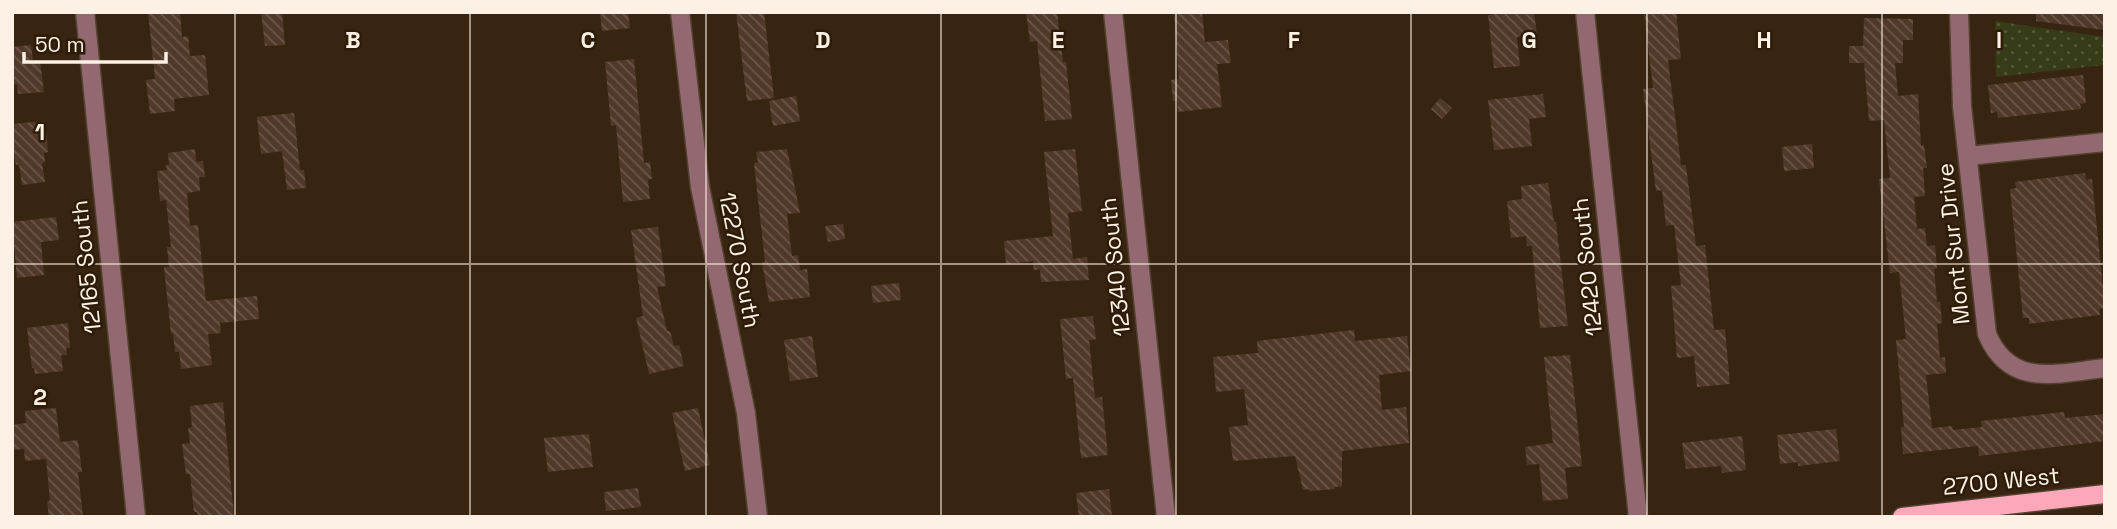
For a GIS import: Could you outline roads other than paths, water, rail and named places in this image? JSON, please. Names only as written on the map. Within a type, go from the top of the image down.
[{"type":"main road","name":"2700 West","points":[[1902,517],[2105,494]]},
{"type":"street","name":"12165 South","points":[[85,12],[136,517]]},
{"type":"street","name":"12270 South","points":[[680,12],[700,187],[746,413],[758,517]]},
{"type":"street","name":"12340 South","points":[[1113,12],[1166,517]]},
{"type":"street","name":"12420 South","points":[[1585,12],[1638,517]]},
{"type":"street","name":"Mont Sur Drive","points":[[1959,12],[1959,65],[1985,321],[1992,346],[2000,357],[2022,372],[2050,374],[2105,368]]},
{"type":"street","points":[[1968,156],[2105,142]]}]
